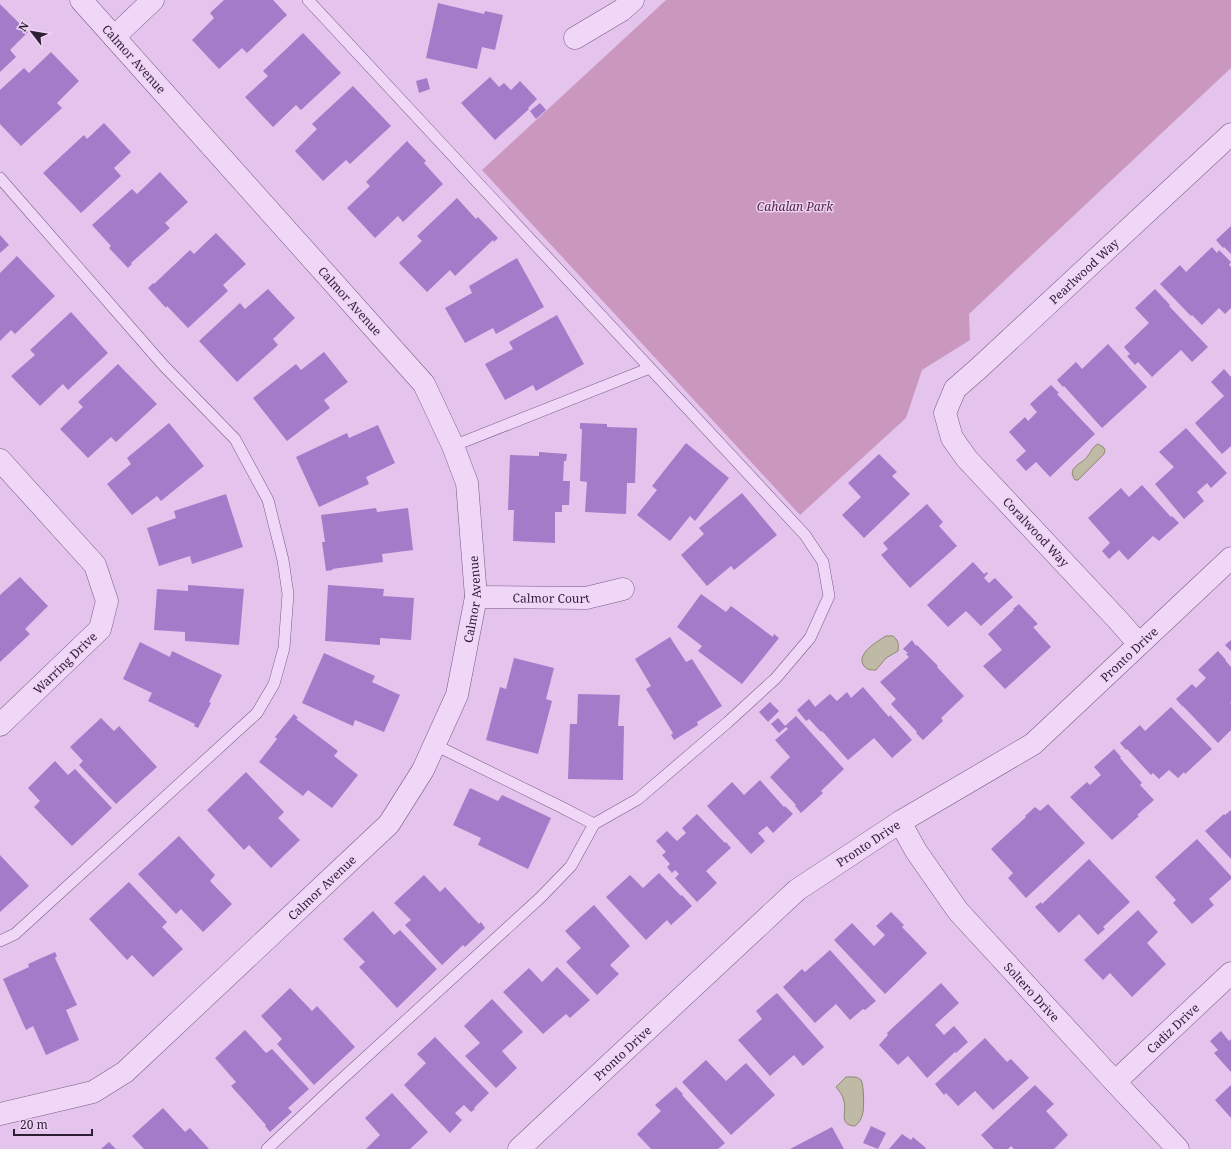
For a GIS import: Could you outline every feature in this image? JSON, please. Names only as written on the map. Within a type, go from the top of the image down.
[{"type":"street","name":"Calmor Avenue","points":[[0,1114],[93,1092],[125,1072],[389,824],[423,770],[457,695],[476,597],[467,483],[453,446],[424,384],[81,0]]},
{"type":"street","points":[[114,36],[153,0]]},
{"type":"street","points":[[575,38],[622,10],[633,0]]},
{"type":"street","name":"Pearlwood Way","points":[[945,414],[955,389],[985,363],[1231,134]]},
{"type":"street","name":"Coralwood Way","points":[[945,414],[952,438],[967,459],[1139,644]]},
{"type":"street","name":"Warring Drive","points":[[0,460],[95,565],[107,601],[100,628],[0,725]]},
{"type":"street","name":"Pronto Drive","points":[[519,1149],[797,890],[900,822],[1032,744],[1231,558]]},
{"type":"street","name":"Calmor Court","points":[[476,597],[586,598],[624,589]]},
{"type":"street","name":"Soltero Drive","points":[[900,822],[916,851],[958,911],[1178,1149]]},
{"type":"street","name":"Cadiz Drive","points":[[1115,1082],[1231,973]]},
{"type":"lane","points":[[267,1149],[540,898],[571,866],[594,824],[638,799],[728,722],[776,678],[810,638],[829,596],[823,562],[805,535],[308,0]]},
{"type":"lane","points":[[0,178],[164,366],[235,439],[268,500],[283,560],[288,594],[284,648],[274,684],[257,713],[15,934],[0,941]]},
{"type":"lane","points":[[453,446],[650,368]]},
{"type":"lane","points":[[435,745],[594,824]]},
{"type":"green space","name":"Cahalan Park","points":[[666,0],[1231,0],[1231,68],[969,314],[970,340],[922,370],[906,418],[800,515],[482,170]]},
{"type":"shaded area","points":[[1098,444],[1105,450],[1104,454],[1078,480],[1075,480],[1072,472]]},
{"type":"shaded area","points":[[886,636],[893,636],[896,639],[898,651],[886,658],[876,670],[866,668],[862,661],[865,653],[869,648]]},
{"type":"shaded area","points":[[846,1077],[858,1078],[861,1080],[863,1086],[863,1112],[860,1120],[855,1126],[850,1125],[845,1121],[845,1105],[841,1093],[836,1087]]},
{"type":"building","points":[[224,0],[273,0],[287,15],[247,53],[242,48],[219,69],[192,40],[214,18],[210,13]]},
{"type":"building","points":[[438,3],[484,14],[485,11],[503,15],[495,50],[482,47],[477,69],[426,58]]},
{"type":"building","points":[[0,4],[28,32],[10,50],[16,57],[0,72]]},
{"type":"building","points":[[303,33],[341,73],[301,110],[296,105],[273,127],[245,97],[268,76],[263,71]]},
{"type":"building","points":[[51,52],[79,81],[57,103],[62,108],[21,146],[0,124],[0,90],[24,68],[29,73]]},
{"type":"building","points":[[490,77],[499,87],[504,83],[511,90],[520,81],[537,99],[528,108],[529,109],[495,140],[461,103]]},
{"type":"building","points":[[427,78],[430,89],[419,93],[416,81]]},
{"type":"building","points":[[353,86],[391,126],[350,164],[346,160],[323,181],[295,151],[317,129],[312,124]]},
{"type":"building","points":[[540,103],[546,110],[536,119],[530,111]]},
{"type":"building","points":[[104,123],[131,152],[114,168],[121,176],[81,213],[43,173],[84,135],[87,139]]},
{"type":"building","points":[[407,141],[426,161],[424,163],[443,184],[403,222],[398,216],[375,238],[347,208],[370,186],[366,182]]},
{"type":"building","points":[[160,172],[188,202],[165,223],[170,228],[131,263],[132,264],[128,268],[109,248],[111,246],[92,225],[132,189],[137,194]]},
{"type":"building","points":[[457,198],[476,219],[478,217],[498,238],[494,242],[493,240],[455,276],[450,270],[427,292],[399,263],[422,241],[417,236]]},
{"type":"building","points":[[1231,226],[1231,254],[1216,240]]},
{"type":"building","points":[[216,233],[246,264],[223,285],[228,291],[188,328],[167,306],[166,308],[148,288],[190,250],[194,254]]},
{"type":"building","points":[[0,235],[9,245],[0,253]]},
{"type":"building","points":[[1212,247],[1217,253],[1219,250],[1231,262],[1229,265],[1231,267],[1231,308],[1225,314],[1219,308],[1202,325],[1192,315],[1191,316],[1160,284],[1180,265],[1186,272]]},
{"type":"building","points":[[17,256],[55,296],[15,334],[11,330],[0,341],[0,273]]},
{"type":"building","points":[[517,258],[544,307],[496,334],[493,328],[465,343],[445,308],[472,293],[469,286]]},
{"type":"building","points":[[268,289],[295,318],[273,339],[278,345],[237,382],[199,341],[240,303],[245,309]]},
{"type":"building","points":[[1155,289],[1208,347],[1192,362],[1181,350],[1152,377],[1138,362],[1135,365],[1127,356],[1130,354],[1124,347],[1149,323],[1135,308]]},
{"type":"building","points":[[71,312],[108,353],[68,390],[63,384],[40,406],[11,376],[35,355],[30,350]]},
{"type":"building","points":[[557,315],[584,364],[536,391],[533,385],[505,400],[485,364],[513,349],[509,342]]},
{"type":"building","points":[[1108,344],[1147,387],[1102,428],[1057,380],[1076,362],[1082,369]]},
{"type":"building","points":[[324,352],[348,382],[324,400],[330,408],[287,441],[253,398],[296,364],[301,370]]},
{"type":"building","points":[[118,364],[157,404],[116,442],[111,437],[88,458],[60,429],[83,407],[78,402]]},
{"type":"building","points":[[1224,369],[1231,377],[1231,446],[1222,454],[1195,423],[1224,396],[1211,382]]},
{"type":"building","points":[[1051,385],[1059,393],[1057,394],[1095,434],[1050,477],[1036,462],[1026,471],[1016,460],[1026,451],[1009,432],[1025,417],[1028,421],[1037,412],[1030,404]]},
{"type":"building","points":[[169,423],[204,466],[161,501],[157,496],[132,515],[107,484],[131,464],[127,458]]},
{"type":"building","points":[[580,423],[607,424],[607,427],[637,428],[635,483],[627,483],[626,514],[585,512],[587,482],[580,481],[582,429],[580,429]]},
{"type":"building","points":[[378,425],[395,463],[366,477],[369,484],[319,507],[296,457],[347,433],[349,438]]},
{"type":"building","points":[[1186,428],[1227,473],[1211,488],[1207,483],[1197,492],[1204,501],[1184,519],[1155,484],[1174,467],[1159,452]]},
{"type":"building","points":[[686,443],[729,478],[695,521],[690,516],[670,541],[637,515],[657,490],[652,486]]},
{"type":"building","points":[[539,452],[567,454],[566,461],[564,461],[563,481],[570,481],[569,505],[562,505],[562,512],[555,512],[555,543],[513,541],[514,510],[508,510],[510,455],[539,456]]},
{"type":"building","points":[[879,454],[897,472],[892,476],[910,494],[864,538],[842,515],[861,497],[848,483]]},
{"type":"building","points":[[1142,485],[1171,517],[1172,516],[1179,523],[1159,541],[1153,536],[1128,560],[1119,550],[1109,559],[1102,551],[1110,543],[1088,518],[1121,488],[1129,497]]},
{"type":"building","points":[[742,493],[777,535],[734,570],[731,566],[707,586],[681,555],[704,534],[699,528]]},
{"type":"building","points":[[226,494],[243,547],[192,564],[190,556],[159,566],[147,528],[176,518],[174,511]]},
{"type":"building","points":[[927,504],[943,522],[939,526],[957,546],[910,588],[881,555],[888,549],[883,543]]},
{"type":"building","points":[[376,508],[377,512],[408,508],[413,550],[382,554],[383,562],[326,571],[322,542],[325,542],[321,515]]},
{"type":"building","points":[[973,562],[984,574],[987,572],[988,573],[984,578],[989,583],[995,578],[1013,597],[981,626],[966,611],[948,627],[927,605]]},
{"type":"building","points":[[20,577],[48,606],[25,629],[30,634],[0,662],[0,595]]},
{"type":"building","points":[[188,585],[244,589],[239,645],[185,641],[185,632],[154,630],[157,589],[188,591]]},
{"type":"building","points":[[328,585],[384,589],[383,596],[414,598],[411,640],[380,638],[380,645],[325,641]]},
{"type":"building","points":[[701,594],[726,612],[731,606],[773,637],[774,634],[779,638],[742,684],[698,651],[702,646],[677,627]]},
{"type":"building","points":[[1019,604],[1038,624],[1033,627],[1051,647],[1005,689],[983,666],[1002,650],[988,634]]},
{"type":"building","points":[[670,637],[686,662],[692,659],[722,706],[697,722],[698,725],[674,740],[671,735],[673,733],[646,689],[651,686],[635,659]]},
{"type":"building","points":[[912,640],[916,646],[917,645],[938,666],[937,667],[964,696],[941,718],[943,721],[923,740],[891,704],[896,699],[880,682],[909,657],[906,654],[908,653],[903,649]]},
{"type":"building","points":[[1231,640],[1231,651],[1225,645]]},
{"type":"building","points":[[140,642],[170,657],[172,651],[222,675],[209,702],[211,703],[198,728],[194,726],[195,724],[148,701],[152,693],[123,679]]},
{"type":"building","points":[[1218,651],[1231,667],[1231,730],[1218,743],[1176,699],[1192,684],[1196,688],[1206,678],[1198,670]]},
{"type":"building","points":[[324,653],[375,676],[372,682],[400,695],[384,732],[355,720],[353,726],[302,703]]},
{"type":"building","points":[[514,658],[554,668],[546,699],[552,701],[538,754],[486,740],[500,687],[506,689]]},
{"type":"building","points":[[863,687],[889,717],[890,715],[912,740],[892,758],[874,738],[848,760],[822,731],[821,732],[809,719],[806,721],[797,710],[809,699],[815,707],[830,694],[837,701],[847,692],[851,698]]},
{"type":"building","points":[[578,694],[620,695],[618,726],[624,726],[623,780],[568,779],[570,724],[577,724]]},
{"type":"building","points":[[770,702],[779,711],[768,722],[759,712]]},
{"type":"building","points":[[1171,707],[1212,749],[1185,774],[1184,772],[1178,778],[1169,770],[1159,779],[1153,773],[1151,775],[1120,743],[1140,725],[1145,731]]},
{"type":"building","points":[[294,714],[298,718],[296,719],[338,751],[334,756],[358,775],[332,808],[308,790],[303,796],[259,762],[277,739],[275,737]]},
{"type":"building","points":[[796,716],[844,769],[821,791],[823,793],[801,813],[795,806],[796,805],[770,777],[790,757],[775,740],[788,729],[785,726]]},
{"type":"building","points":[[101,718],[114,731],[119,726],[157,767],[116,804],[79,765],[83,761],[70,747]]},
{"type":"building","points":[[778,718],[786,727],[779,733],[771,724]]},
{"type":"building","points":[[1114,749],[1142,783],[1140,785],[1154,800],[1137,815],[1139,816],[1112,840],[1070,797],[1087,782],[1090,785],[1101,775],[1094,767]]},
{"type":"building","points":[[55,761],[68,775],[75,769],[112,808],[72,846],[34,807],[40,801],[28,788]]},
{"type":"building","points":[[246,772],[284,812],[278,818],[300,840],[271,868],[249,845],[244,850],[207,810]]},
{"type":"building","points":[[760,780],[784,807],[785,806],[793,814],[773,833],[767,826],[758,833],[765,841],[751,854],[707,806],[732,782],[744,795]]},
{"type":"building","points":[[470,788],[498,801],[502,795],[551,818],[528,869],[478,845],[481,838],[453,825]]},
{"type":"building","points":[[1048,804],[1085,843],[1026,898],[1008,878],[1013,873],[991,849],[1035,807],[1040,811]]},
{"type":"building","points":[[1231,810],[1231,859],[1205,831],[1224,814],[1225,815]]},
{"type":"building","points":[[697,814],[731,848],[706,871],[717,883],[697,902],[675,878],[679,874],[675,870],[672,873],[667,867],[670,864],[662,855],[666,852],[656,841],[667,831],[677,841],[686,833],[682,828]]},
{"type":"building","points":[[179,836],[215,875],[210,881],[232,904],[203,932],[181,909],[176,914],[138,874]]},
{"type":"building","points":[[1197,839],[1231,876],[1231,879],[1209,899],[1214,905],[1192,924],[1173,903],[1176,900],[1155,877]]},
{"type":"building","points":[[0,855],[29,886],[0,912]]},
{"type":"building","points":[[1089,859],[1130,902],[1103,927],[1105,929],[1098,935],[1079,914],[1059,933],[1035,907],[1041,902],[1042,904]]},
{"type":"building","points":[[659,873],[692,906],[671,925],[667,920],[646,940],[606,897],[630,875],[643,888]]},
{"type":"building","points":[[424,875],[440,892],[445,887],[479,924],[481,922],[485,928],[465,947],[463,945],[442,965],[405,925],[411,920],[394,903]]},
{"type":"building","points":[[129,882],[167,922],[162,927],[183,949],[153,977],[132,955],[127,960],[89,919]]},
{"type":"building","points":[[594,905],[630,946],[610,965],[619,974],[597,995],[566,962],[581,948],[565,931]]},
{"type":"building","points":[[1138,910],[1158,932],[1147,943],[1166,964],[1132,997],[1110,973],[1103,980],[1084,960]]},
{"type":"building","points":[[373,911],[394,935],[400,930],[437,969],[397,1008],[359,967],[365,962],[343,939]]},
{"type":"building","points":[[891,912],[904,925],[902,927],[927,953],[885,994],[834,940],[852,923],[874,946],[885,935],[876,926]]},
{"type":"building","points":[[830,950],[876,1001],[865,1010],[863,1009],[850,1020],[836,1004],[815,1023],[783,987],[802,969],[805,972]]},
{"type":"building","points":[[55,952],[57,956],[55,958],[77,1005],[66,1010],[79,1040],[46,1055],[33,1026],[26,1030],[3,979],[29,967],[28,964]]},
{"type":"building","points":[[557,967],[590,1000],[570,1018],[566,1014],[543,1034],[503,992],[529,968],[542,982]]},
{"type":"building","points":[[941,983],[959,1003],[935,1025],[944,1035],[954,1026],[968,1042],[927,1078],[908,1056],[898,1065],[879,1045],[888,1035],[887,1033]]},
{"type":"building","points":[[290,988],[312,1011],[317,1006],[355,1047],[314,1085],[277,1044],[282,1039],[261,1016]]},
{"type":"building","points":[[777,993],[824,1047],[803,1066],[794,1055],[770,1076],[738,1040],[762,1019],[756,1011]]},
{"type":"building","points":[[492,999],[523,1032],[502,1051],[517,1068],[496,1088],[465,1056],[480,1043],[464,1026]]},
{"type":"building","points":[[245,1030],[266,1053],[272,1049],[309,1089],[288,1108],[292,1112],[270,1132],[265,1126],[266,1125],[231,1086],[236,1082],[215,1058]]},
{"type":"building","points":[[1221,1031],[1229,1041],[1231,1039],[1231,1072],[1214,1053],[1218,1050],[1210,1041]]},
{"type":"building","points":[[435,1037],[489,1093],[471,1112],[464,1105],[455,1113],[462,1120],[450,1133],[404,1085],[426,1063],[417,1054]]},
{"type":"building","points":[[985,1038],[1007,1062],[1011,1059],[1029,1078],[993,1110],[975,1091],[958,1106],[946,1093],[944,1095],[935,1084]]},
{"type":"building","points":[[706,1060],[726,1081],[746,1063],[775,1095],[731,1135],[682,1082]]},
{"type":"building","points":[[1035,1085],[1054,1104],[1046,1111],[1068,1135],[1054,1149],[1014,1149],[1011,1146],[1008,1149],[994,1149],[981,1135]]},
{"type":"building","points":[[1231,1085],[1231,1118],[1215,1100]]},
{"type":"building","points":[[676,1087],[725,1143],[718,1149],[651,1149],[637,1134],[661,1111],[655,1105]]},
{"type":"building","points":[[392,1093],[428,1132],[410,1149],[366,1149],[380,1135],[365,1118]]},
{"type":"building","points":[[163,1108],[185,1132],[190,1128],[209,1149],[144,1149],[132,1136]]},
{"type":"building","points":[[871,1126],[886,1133],[878,1149],[863,1143]]},
{"type":"building","points":[[832,1127],[844,1149],[790,1149]]},
{"type":"building","points":[[902,1134],[911,1140],[913,1137],[926,1148],[889,1149]]},
{"type":"building","points":[[109,1142],[116,1149],[101,1149]]}]
